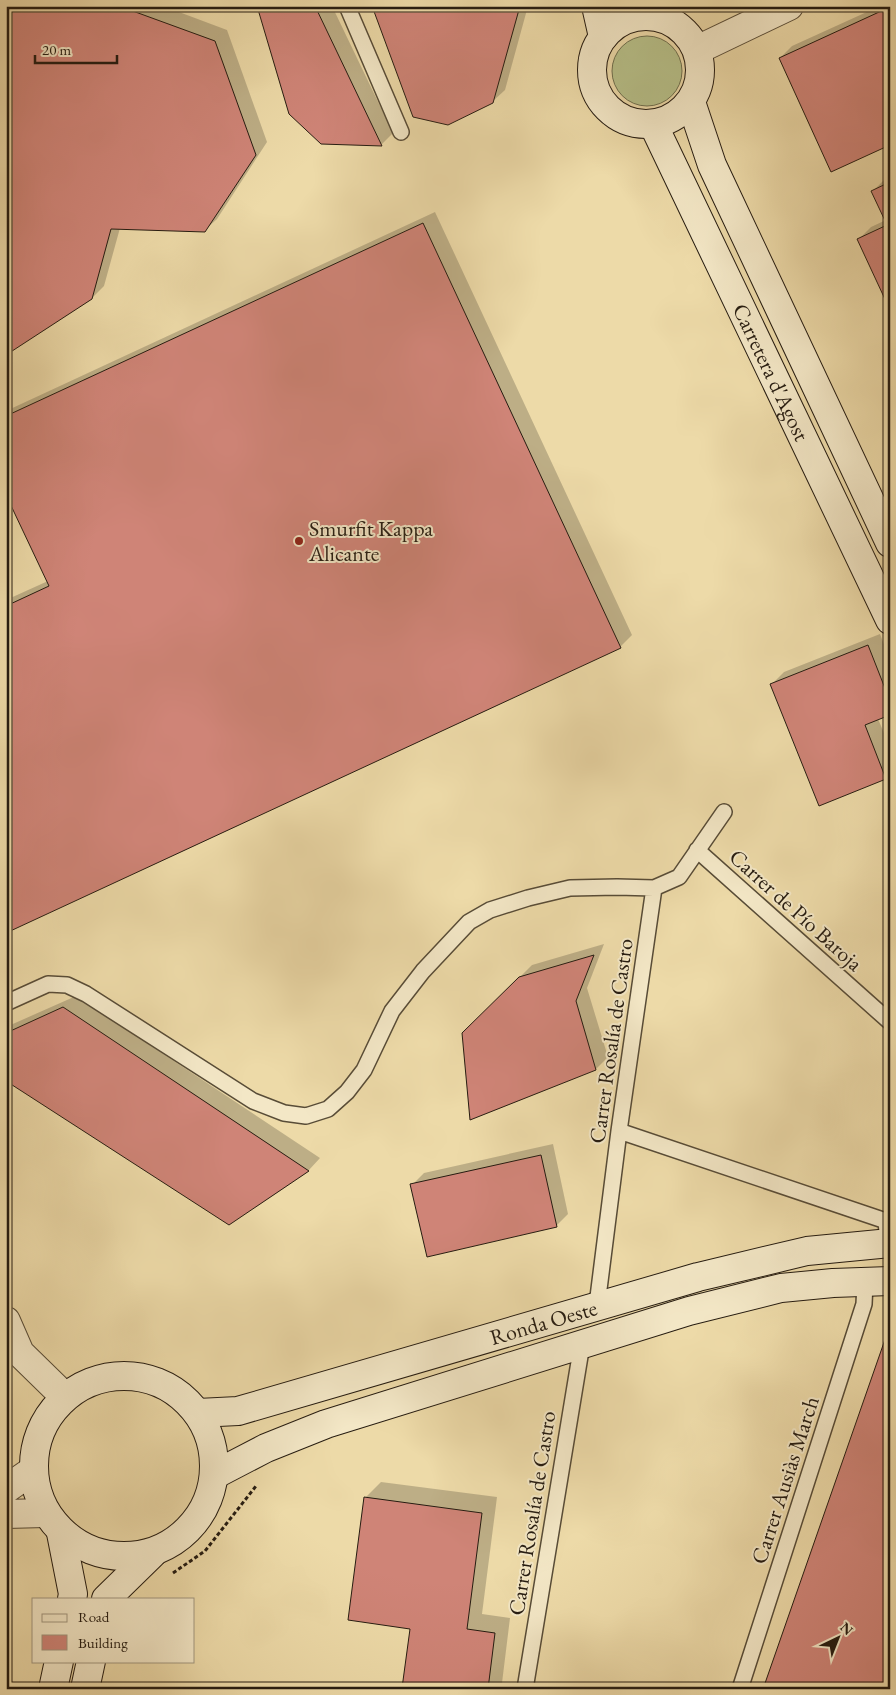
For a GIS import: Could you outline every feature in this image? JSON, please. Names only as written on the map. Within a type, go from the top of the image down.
[{"type":"main road","points":[[596,6],[603,37]]},
{"type":"main road","points":[[697,50],[790,6]]},
{"type":"main road","points":[[648,11],[671,21],[687,33],[697,50],[701,68],[699,85],[691,102],[681,112],[668,120],[653,124],[635,123],[618,116],[604,104],[595,88],[592,70],[594,52],[603,37],[616,24],[648,11]]},
{"type":"main road","name":"Carretera d'Agost","points":[[691,102],[712,165],[890,543]]},
{"type":"main road","name":"Carretera d'Agost","points":[[653,124],[890,620]]},
{"type":"main road","name":"Ronda Oeste","points":[[198,1413],[238,1411],[597,1305],[807,1250],[889,1243]]},
{"type":"main road","name":"Ronda Oeste","points":[[216,1474],[266,1448],[326,1424],[689,1311],[781,1288],[833,1283],[877,1282]]},
{"type":"main road","points":[[6,1321],[20,1353],[65,1397]]},
{"type":"main road","points":[[72,1598],[74,1594],[53,1523],[32,1471],[39,1432],[65,1397],[107,1377],[139,1376],[180,1394],[198,1413],[208,1430],[215,1456],[216,1474],[208,1505],[188,1533],[152,1554],[107,1598]]},
{"type":"main road","points":[[6,1489],[32,1471]]},
{"type":"main road","points":[[6,1514],[53,1523],[98,1554],[152,1554]]},
{"type":"main road","points":[[53,1689],[59,1662]]},
{"type":"main road","points":[[85,1689],[91,1662]]},
{"type":"lane","points":[[347,6],[400,132]]},
{"type":"lane","points":[[6,1003],[48,984],[67,985],[86,994],[253,1101],[284,1113],[306,1116],[328,1109],[347,1092],[364,1070],[392,1011],[423,971],[469,922],[490,910],[570,888],[654,888],[679,877],[724,812]]},
{"type":"lane","name":"Carrer de Pío Baroja","points":[[697,850],[890,1022]]},
{"type":"lane","name":"Carrer Rosalía de Castro","points":[[597,1305],[619,1130],[654,888]]},
{"type":"lane","points":[[619,1130],[886,1221],[889,1243]]},
{"type":"lane","name":"Carrer Ausiàs March","points":[[740,1689],[864,1304],[877,1282]]},
{"type":"lane","name":"Carrer Rosalía de Castro","points":[[525,1689],[582,1344]]},
{"type":"path","points":[[168,1577],[205,1551],[261,1482]]},
{"type":"green space","points":[[647,36],[660,39],[672,46],[679,58],[682,71],[679,84],[672,96],[660,103],[647,106],[634,103],[622,96],[615,84],[612,71],[615,58],[622,46],[634,39]]},
{"type":"building","points":[[6,6],[119,6],[215,41],[256,155],[205,232],[111,229],[92,299],[6,355]]},
{"type":"building","points":[[257,6],[315,6],[382,146],[321,144],[289,114]]},
{"type":"building","points":[[372,6],[470,6],[475,11],[482,6],[520,6],[493,103],[448,125],[413,117]]},
{"type":"building","points":[[890,7],[890,145],[831,172],[779,58]]},
{"type":"building","points":[[890,182],[890,310],[857,239],[887,225],[871,191]]},
{"type":"building","name":"Smurfit Kappa Alicante","points":[[423,223],[621,648],[6,933],[6,606],[49,586],[6,495],[6,416]]},
{"type":"building","points":[[868,645],[890,701],[890,715],[865,725],[886,779],[819,806],[770,684]]},
{"type":"building","points":[[594,955],[576,1001],[596,1070],[470,1120],[462,1033],[519,977]]},
{"type":"building","points":[[63,1007],[309,1171],[229,1225],[6,1081],[6,1033]]},
{"type":"building","points":[[541,1155],[557,1227],[427,1257],[410,1184]]},
{"type":"building","points":[[890,1326],[890,1689],[763,1689],[889,1328]]},
{"type":"building","points":[[364,1497],[482,1513],[467,1629],[495,1633],[488,1689],[402,1688],[410,1629],[348,1620]]},
{"type":"place","name":"Smurfit Kappa Alicante","points":[[299,541]]}]
